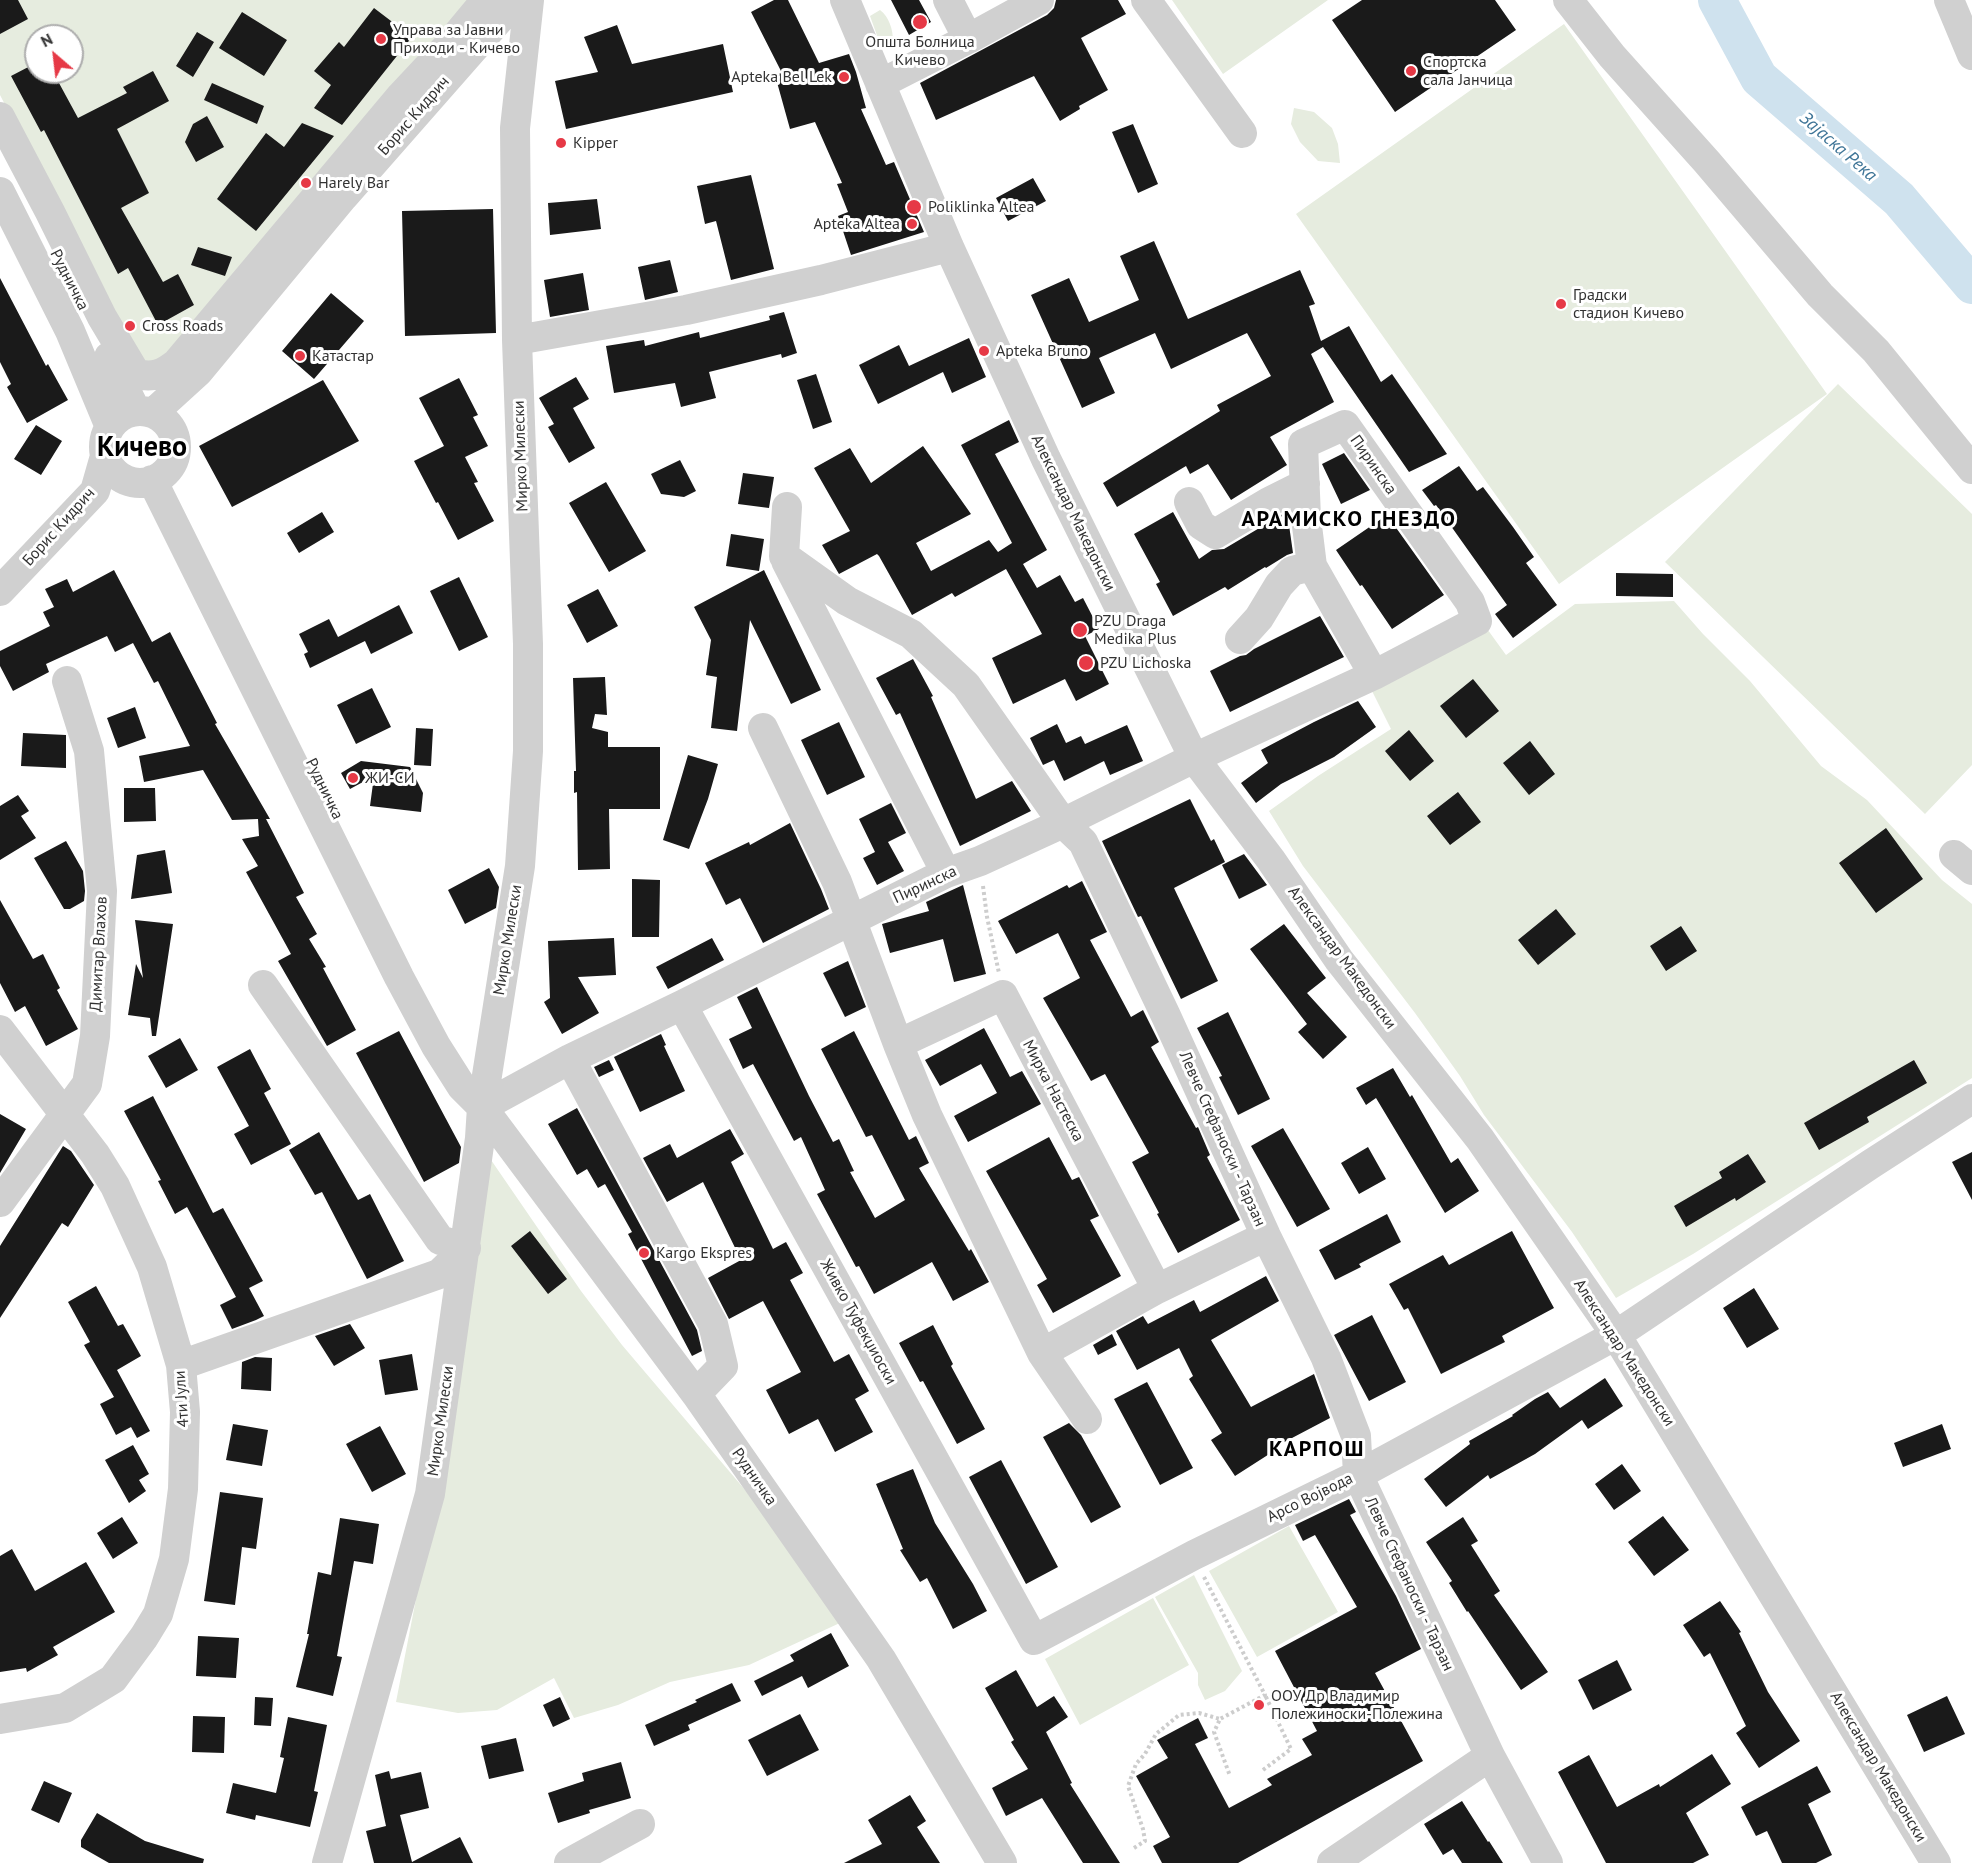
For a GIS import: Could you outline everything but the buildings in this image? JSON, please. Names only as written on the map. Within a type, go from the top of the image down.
[{"type":"street","name":"Александар Македонски","points":[[844,0],[949,247],[1046,459],[1194,758],[1271,860],[1339,960],[1480,1139],[1616,1335],[1936,1863]]},
{"type":"street","points":[[948,0],[968,39]]},
{"type":"street","points":[[880,84],[1039,0]]},
{"type":"street","points":[[1146,0],[1242,133]]},
{"type":"street","points":[[1568,0],[1612,56],[1707,162],[1820,295],[1876,351],[1972,470]]},
{"type":"street","points":[[1949,0],[1972,55]]},
{"type":"street","points":[[0,117],[102,317],[136,374],[149,377],[163,374],[177,363],[401,96],[446,48],[501,2]]},
{"type":"street","name":"Мирко Милески","points":[[327,1863],[430,1494],[466,1248],[482,1107],[520,866],[528,751],[528,644],[517,340],[515,128],[501,2]]},
{"type":"street","name":"Борис Кидрич","points":[[153,416],[198,372],[501,2]]},
{"type":"street","name":"Рудничка","points":[[0,151],[67,275],[153,416]]},
{"type":"street","name":"Рудничка","points":[[0,192],[70,331],[107,442]]},
{"type":"street","points":[[517,340],[686,310],[821,280],[949,247]]},
{"type":"street","points":[[95,491],[151,478],[176,454],[176,444],[153,416],[126,414],[117,419],[107,442],[116,473],[124,479],[151,478]]},
{"type":"street","name":"Пиринска","points":[[482,1107],[570,1059],[946,873],[980,861],[1063,823],[1194,758],[1374,675],[1477,621],[1470,602],[1344,425],[1303,444],[1306,518],[1312,566],[1374,675]]},
{"type":"street","name":"Борис Кидрич","points":[[0,591],[95,491],[107,442]]},
{"type":"street","name":"Рудничка","points":[[151,478],[482,1107],[696,1394],[881,1659],[1002,1863]]},
{"type":"street","points":[[1189,502],[1201,525],[1215,534],[1305,484]]},
{"type":"street","points":[[787,507],[784,556],[946,873]]},
{"type":"street","name":"Левче Стефаноски - Тарзан","points":[[784,556],[847,601],[911,634],[966,685],[1063,823],[1083,842],[1266,1236],[1326,1358],[1356,1436],[1358,1475],[1490,1756],[1548,1863]]},
{"type":"street","points":[[1240,639],[1259,618],[1279,585],[1292,571],[1312,566]]},
{"type":"street","name":"Димитар Влахов","points":[[0,1202],[87,1084],[95,1036],[102,891],[89,751],[67,681]]},
{"type":"street","points":[[763,728],[837,882],[927,1115],[1042,1353],[1087,1419]]},
{"type":"street","points":[[181,1365],[439,1274],[466,1248],[440,1240],[263,985]]},
{"type":"street","points":[[898,1044],[1003,995]]},
{"type":"street","name":"Мирка Настеска","points":[[1003,995],[1157,1289]]},
{"type":"street","name":"Живко Туфекџиоски","points":[[682,1005],[1034,1640]]},
{"type":"street","name":"4ти Јули","points":[[0,1030],[95,1154],[115,1186],[152,1267],[181,1365],[186,1412],[183,1489],[174,1559],[158,1614],[113,1679],[65,1708],[0,1719]]},
{"type":"street","points":[[570,1059],[712,1324],[723,1366],[696,1394]]},
{"type":"street","name":"Арсо Војвода","points":[[1034,1640],[1194,1555],[1358,1475],[1616,1335],[1972,1098]]},
{"type":"street","points":[[1042,1353],[1157,1289],[1266,1236]]},
{"type":"street","points":[[1332,1863],[1490,1756]]},
{"type":"street","points":[[568,1863],[640,1824]]},
{"type":"path","points":[[980,861],[987,917],[1003,995]]},
{"type":"path","points":[[1194,1555],[1291,1749],[1263,1770]]},
{"type":"path","points":[[1230,1776],[1214,1732],[1220,1719],[1265,1695]]},
{"type":"path","points":[[1134,1848],[1145,1841],[1128,1786],[1137,1764],[1156,1734],[1179,1715],[1199,1713],[1220,1719]]},
{"type":"shaded area","points":[[0,0],[477,0],[160,362],[138,361],[0,95]]},
{"type":"shaded area","points":[[1172,0],[1328,0],[1223,74]]},
{"type":"shaded area","points":[[880,10],[888,20],[892,32],[893,41],[887,45],[879,41],[870,16]]},
{"type":"shaded area","name":"Градски стадион Кичево","points":[[1564,24],[1827,394],[1559,584],[1296,214]]},
{"type":"shaded area","points":[[1294,108],[1314,112],[1332,128],[1338,144],[1340,163],[1318,161],[1300,142],[1291,124]]},
{"type":"shaded area","points":[[1838,384],[1972,514],[1972,765],[1925,814],[1665,562]]},
{"type":"shaded area","points":[[1674,601],[1750,681],[1821,766],[1867,800],[1942,880],[1972,904],[1972,1078],[1693,1254],[1616,1298],[1572,1232],[1484,1115],[1460,1076],[1415,1013],[1303,866],[1269,811],[1391,729],[1370,687],[1485,626],[1506,655],[1575,604]]},
{"type":"shaded area","points":[[489,1157],[581,1291],[622,1345],[746,1491],[842,1622],[749,1665],[670,1682],[618,1705],[574,1718],[554,1678],[497,1710],[458,1713],[396,1702],[436,1496]]},
{"type":"shaded area","points":[[1289,1526],[1338,1612],[1257,1657],[1209,1571]]},
{"type":"shaded area","points":[[1194,1575],[1242,1671],[1225,1691],[1205,1700],[1198,1685],[1198,1673],[1155,1597]]},
{"type":"shaded area","points":[[1153,1598],[1189,1665],[1080,1725],[1045,1659]]},
{"type":"waterway","name":"Зајаска Река","points":[[1717,0],[1759,78],[1899,199],[1972,285]]},
{"type":"place","name":"Општа Болница Кичево","points":[[920,22]]},
{"type":"place","name":"Управа за Јавни Приходи - Кичево","points":[[381,39]]},
{"type":"place","name":"Спортска сала Јанчица","points":[[1411,71]]},
{"type":"place","name":"Apteka Bel Lek","points":[[844,77]]},
{"type":"place","name":"Kipper","points":[[561,143]]},
{"type":"place","name":"Harely Bar","points":[[306,183]]},
{"type":"place","name":"Poliklinka Altea","points":[[914,207]]},
{"type":"place","name":"Apteka Altea","points":[[912,224]]},
{"type":"place","name":"Градски стадион Кичево","points":[[1561,304]]},
{"type":"place","name":"Cross Roads","points":[[130,326]]},
{"type":"place","name":"Apteka Bruno","points":[[984,351]]},
{"type":"place","name":"Катастар","points":[[300,356]]},
{"type":"place","name":"PZU Draga Medika Plus","points":[[1080,630]]},
{"type":"place","name":"PZU Lichoska","points":[[1086,663]]},
{"type":"place","name":"ЖИ-СИ","points":[[353,778]]},
{"type":"place","name":"Kargo Ekspres","points":[[644,1253]]},
{"type":"place","name":"ООУ Др Владимир Полежиноски-Полежина","points":[[1259,1705]]},
{"type":"district","name":"Кичево","points":[[142,448]]},
{"type":"district","name":"АРАМИСКО ГНЕЗДО","points":[[1349,520]]},
{"type":"district","name":"КАРПОШ","points":[[1317,1450]]}]
